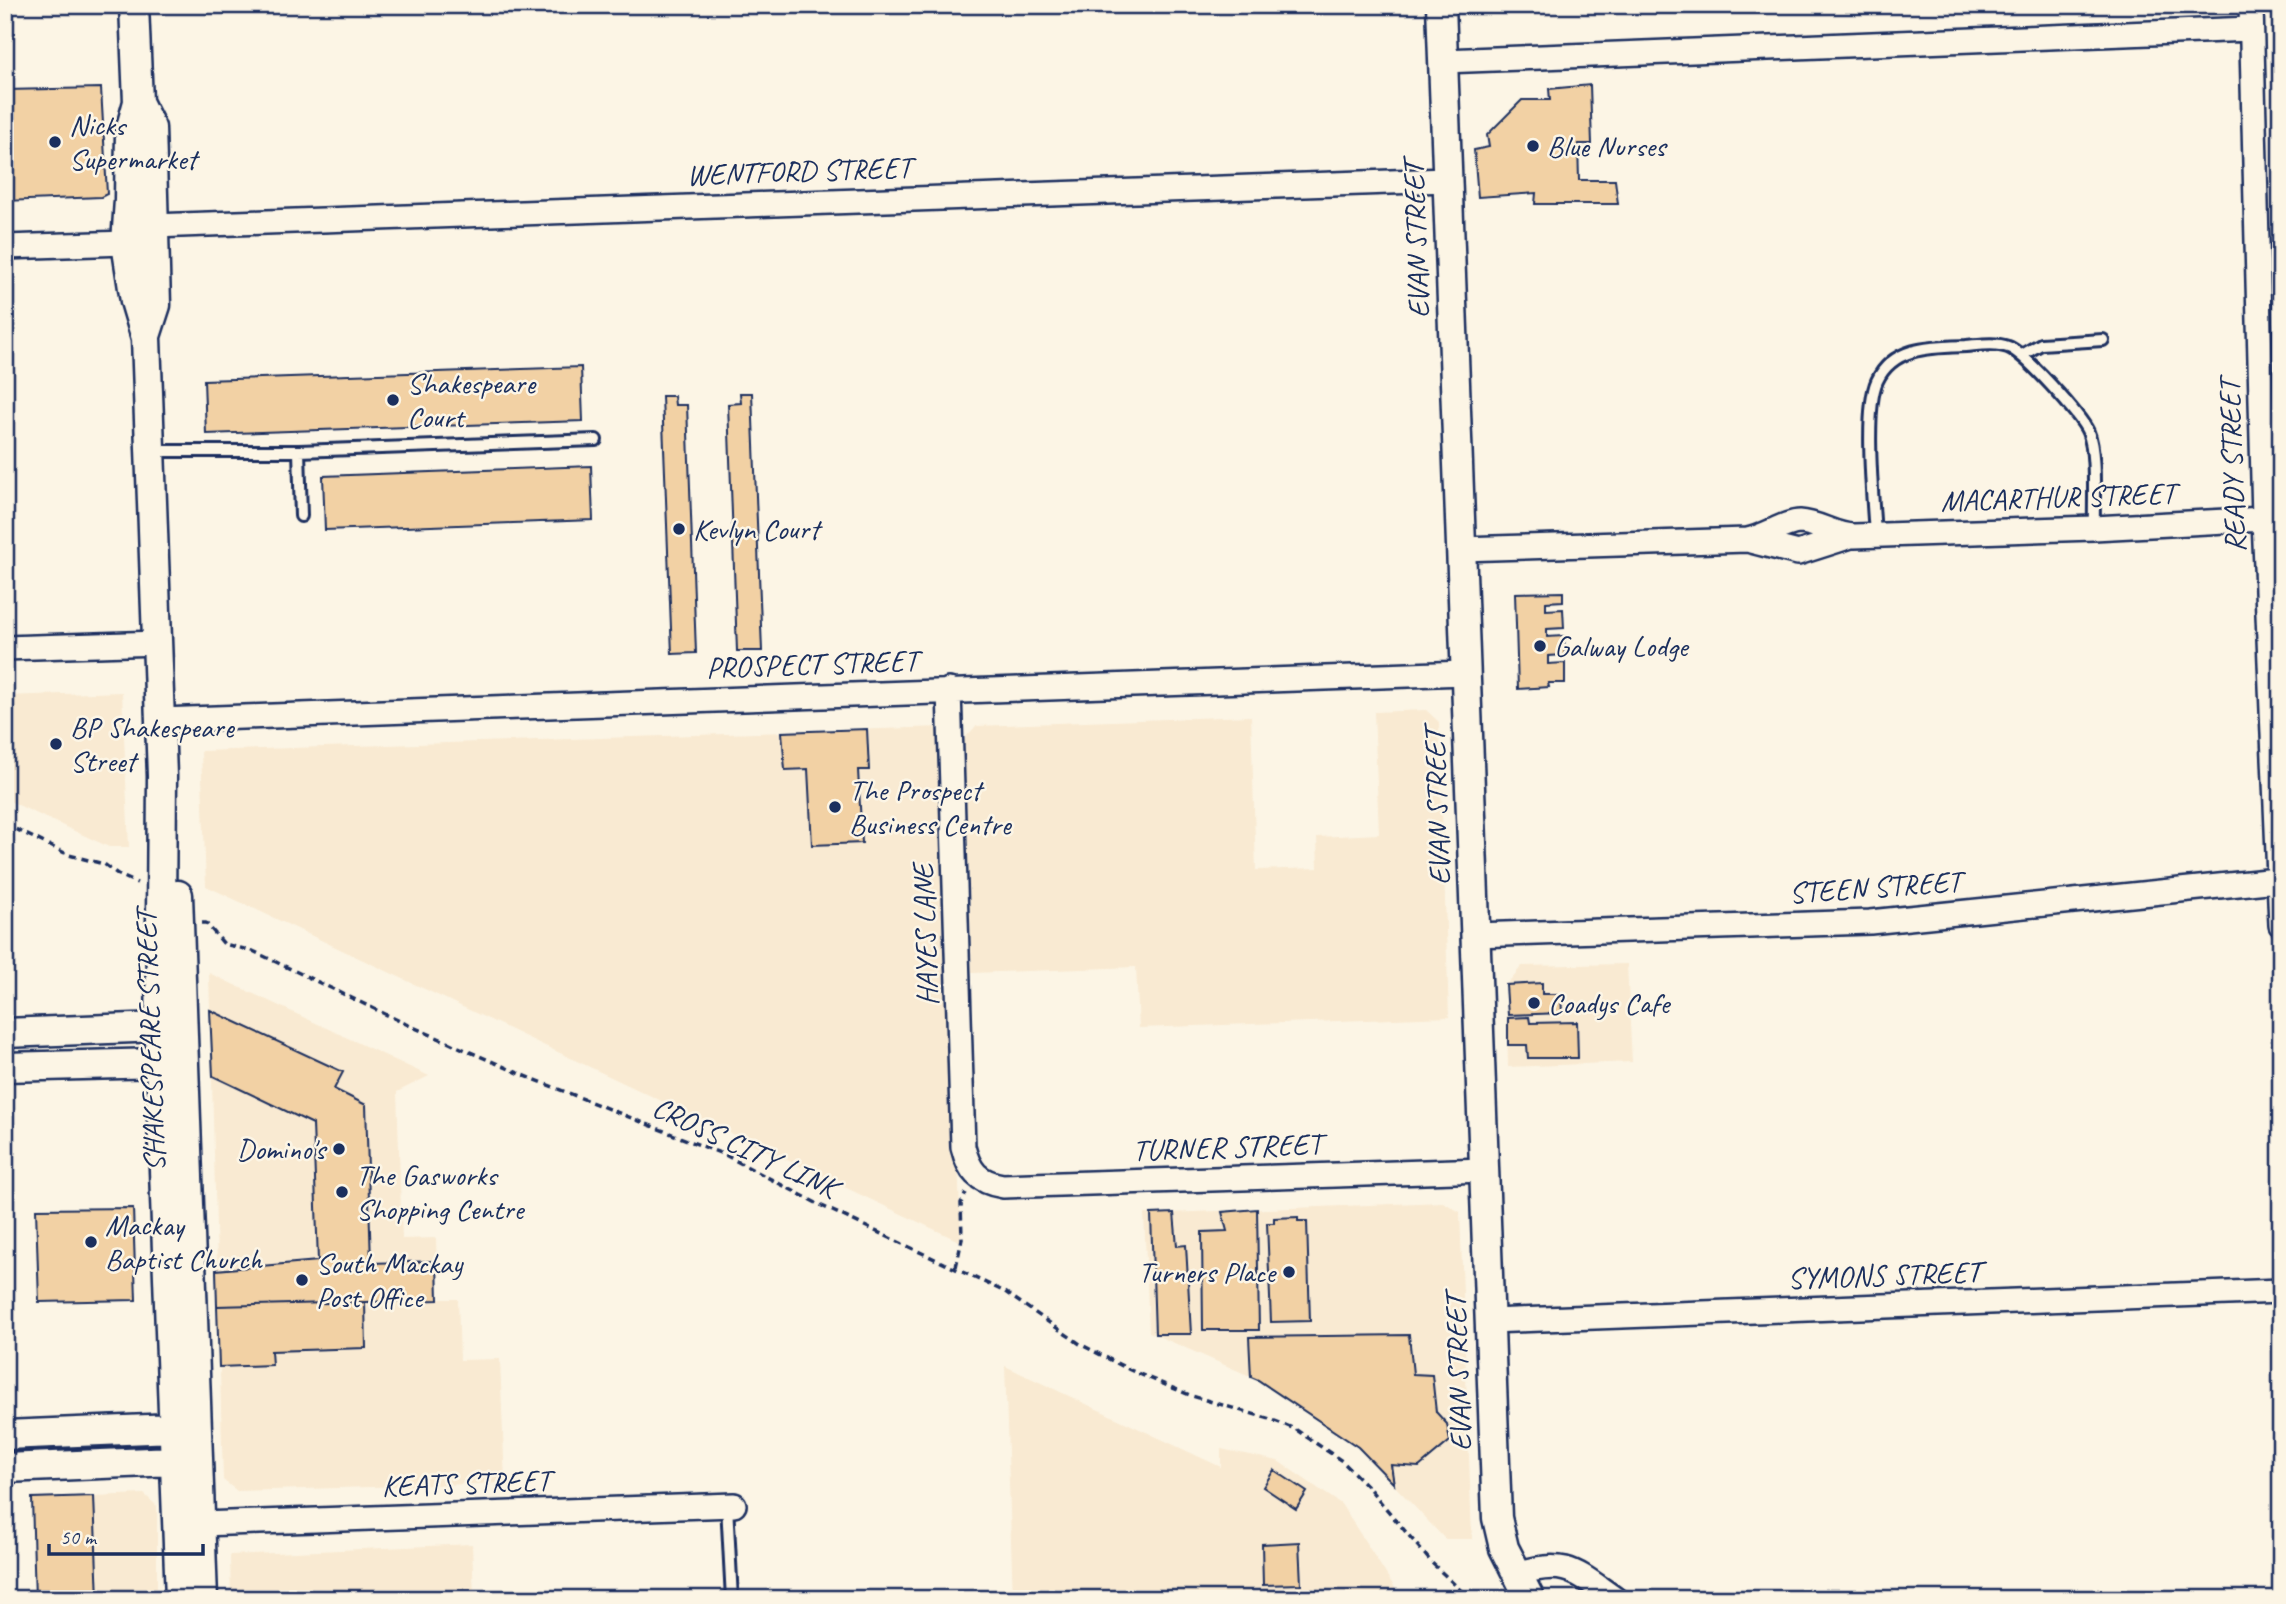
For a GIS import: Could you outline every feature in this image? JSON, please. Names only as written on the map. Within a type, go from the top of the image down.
[{"type":"street","name":"SHAKESPEARE STREET","points":[[134,5],[138,102],[130,131],[130,200],[126,243],[135,301],[146,338],[172,1033],[198,1443],[202,1599]]},
{"type":"street","name":"EVAN STREET","points":[[1441,5],[1497,1518],[1504,1548],[1523,1587]]},
{"type":"street","name":"READY STREET","points":[[2251,5],[2264,519],[2277,880],[2281,925]]},
{"type":"street","points":[[1443,61],[2251,29]]},
{"type":"street","name":"SHAKESPEARE STREET","points":[[138,102],[151,128],[156,305],[146,338]]},
{"type":"street","name":"WENTFORD STREET","points":[[153,226],[1447,180]]},
{"type":"street","points":[[5,247],[126,243],[153,226]]},
{"type":"street","name":"MACARTHUR STREET","points":[[1461,549],[1739,540],[1764,536],[1800,522],[1837,534],[1865,536],[2264,519]]},
{"type":"street","points":[[5,648],[158,643]]},
{"type":"street","name":"PROSPECT STREET","points":[[160,720],[1465,673]]},
{"type":"street","name":"HAYES LANE","points":[[949,690],[963,1147],[969,1167],[975,1175]]},
{"type":"street","name":"SHAKESPEARE STREET","points":[[162,776],[180,923],[172,1033],[160,1063],[180,1599]]},
{"type":"street","name":"STEEN STREET","points":[[1475,935],[1871,922],[2277,880]]},
{"type":"street","points":[[113,1029],[115,1064]]},
{"type":"street","points":[[5,1033],[113,1029],[172,1033]]},
{"type":"street","points":[[5,1068],[160,1063]]},
{"type":"street","name":"TURNER STREET","points":[[975,1175],[990,1184],[1003,1186],[1484,1170]]},
{"type":"street","name":"SYMONS STREET","points":[[1490,1321],[2281,1291]]},
{"type":"street","points":[[5,1435],[173,1428],[198,1443],[174,1461],[5,1468]]},
{"type":"street","points":[[126,1429],[127,1463]]},
{"type":"street","name":"KEATS STREET","points":[[201,1524],[730,1505]]},
{"type":"street","points":[[1523,1587],[1543,1567],[1562,1567],[1577,1573],[1615,1599]]},
{"type":"lane","points":[[2022,355],[2037,345],[2046,343],[2103,340]]},
{"type":"lane","points":[[1865,536],[1871,406],[1875,387],[1884,370],[1900,356],[1924,348],[1997,344],[2022,355],[2081,421],[2088,433],[2094,528]]},
{"type":"lane","points":[[150,451],[299,451],[596,440]]},
{"type":"lane","points":[[299,451],[301,516]]},
{"type":"lane","points":[[730,1505],[732,1599]]},
{"type":"path","points":[[5,824],[69,855],[104,864],[137,884]]},
{"type":"path","name":"CROSS CITY LINK","points":[[180,923],[206,923],[224,944],[253,951],[406,1024],[523,1075],[725,1155],[822,1206],[1005,1292],[1080,1344],[1130,1370],[1192,1396],[1270,1419],[1315,1441],[1342,1461],[1368,1487],[1432,1563],[1470,1599]]},
{"type":"path","points":[[956,1268],[962,1239],[961,1203],[975,1175]]},
{"type":"shaded area","points":[[122,692],[129,847],[109,847],[5,799],[5,696]]},
{"type":"shaded area","points":[[1426,710],[1439,722],[1449,1017],[1139,1028],[1136,967],[972,973],[964,739],[976,726],[1251,716],[1256,870],[1318,868],[1317,837],[1379,834],[1374,712]]},
{"type":"shaded area","points":[[943,727],[961,1242],[206,886],[201,751]]},
{"type":"shaded area","points":[[1627,964],[1632,1062],[1508,1067],[1506,985],[1522,966]]},
{"type":"shaded area","points":[[209,973],[429,1076],[397,1092],[402,1239],[436,1238],[438,1299],[458,1299],[460,1360],[500,1359],[505,1483],[237,1491],[223,1480]]},
{"type":"shaded area","points":[[1443,1202],[1460,1212],[1472,1539],[1445,1539],[1358,1447],[1259,1380],[1149,1332],[1144,1214]]},
{"type":"shaded area","points":[[1005,1366],[1221,1467],[1221,1449],[1278,1461],[1341,1504],[1402,1599],[1013,1599]]},
{"type":"shaded area","points":[[144,1494],[157,1506],[157,1599],[98,1599],[94,1496]]},
{"type":"shaded area","points":[[472,1544],[474,1599],[231,1599],[230,1555]]},
{"type":"building","name":"Blue Nurses","points":[[1590,85],[1592,144],[1578,144],[1579,180],[1615,180],[1618,204],[1535,204],[1536,193],[1478,197],[1474,150],[1489,147],[1487,135],[1522,100],[1550,100],[1549,89]]},
{"type":"building","name":"Nicks Supermarket","points":[[101,88],[107,194],[101,197],[5,201],[5,90]]},
{"type":"building","name":"Shakespeare Court","points":[[581,367],[583,421],[206,434],[204,380]]},
{"type":"building","name":"Kevlyn Court","points":[[740,393],[752,393],[762,651],[737,651],[728,404],[741,403]]},
{"type":"building","name":"Kevlyn Court","points":[[662,396],[674,396],[675,405],[687,405],[696,653],[672,654]]},
{"type":"building","name":"Shakespeare Court","points":[[591,466],[593,520],[325,530],[323,476]]},
{"type":"building","name":"Galway Lodge","points":[[1563,592],[1563,601],[1546,602],[1546,610],[1563,609],[1564,628],[1547,629],[1547,637],[1564,636],[1565,655],[1548,656],[1548,664],[1565,663],[1565,683],[1548,683],[1549,687],[1518,689],[1515,593]]},
{"type":"building","name":"The Prospect Business Centre","points":[[867,729],[869,770],[858,770],[862,843],[812,845],[808,769],[785,770],[782,732]]},
{"type":"building","name":"Coadys Cafe","points":[[1542,983],[1542,994],[1561,994],[1562,1013],[1508,1015],[1506,985]]},
{"type":"building","name":"The Gasworks Shopping Centre","points":[[210,1010],[343,1072],[334,1089],[366,1105],[371,1263],[437,1261],[438,1300],[217,1306],[216,1270],[318,1261],[313,1124],[213,1076]]},
{"type":"building","points":[[1529,1017],[1530,1023],[1577,1022],[1578,1058],[1528,1058],[1527,1045],[1508,1045],[1508,1018]]},
{"type":"building","points":[[133,1208],[136,1300],[39,1302],[36,1209]]},
{"type":"building","points":[[1257,1209],[1259,1330],[1203,1330],[1202,1232],[1227,1231],[1222,1212]]},
{"type":"building","points":[[1174,1213],[1177,1246],[1186,1245],[1191,1334],[1155,1334],[1151,1214]]},
{"type":"building","name":"Turners Place","points":[[1298,1217],[1298,1221],[1307,1221],[1310,1321],[1271,1322],[1267,1223],[1274,1223],[1274,1218]]},
{"type":"building","points":[[365,1302],[366,1348],[271,1351],[272,1365],[219,1367],[217,1306]]},
{"type":"building","points":[[1409,1335],[1413,1374],[1432,1375],[1436,1412],[1447,1424],[1450,1441],[1419,1467],[1391,1465],[1394,1484],[1358,1447],[1251,1377],[1249,1337]]},
{"type":"building","points":[[1274,1470],[1307,1492],[1296,1509],[1263,1487]]},
{"type":"building","points":[[94,1496],[98,1599],[35,1599],[32,1498]]},
{"type":"building","points":[[1299,1542],[1301,1584],[1263,1585],[1262,1544]]},
{"type":"place","name":"Nicks Supermarket","points":[[55,142]]},
{"type":"place","name":"Blue Nurses","points":[[1533,146]]},
{"type":"place","name":"Shakespeare Court","points":[[393,400]]},
{"type":"place","name":"Kevlyn Court","points":[[679,529]]},
{"type":"place","name":"Galway Lodge","points":[[1540,646]]},
{"type":"place","name":"BP Shakespeare Street","points":[[56,744]]},
{"type":"place","name":"The Prospect Business Centre","points":[[835,807]]},
{"type":"place","name":"Coadys Cafe","points":[[1534,1003]]},
{"type":"place","name":"Domino's","points":[[339,1149]]},
{"type":"place","name":"The Gasworks Shopping Centre","points":[[342,1192]]},
{"type":"place","name":"Mackay Baptist Church","points":[[91,1242]]},
{"type":"place","name":"Turners Place","points":[[1289,1272]]},
{"type":"place","name":"South Mackay Post Office","points":[[302,1280]]}]
